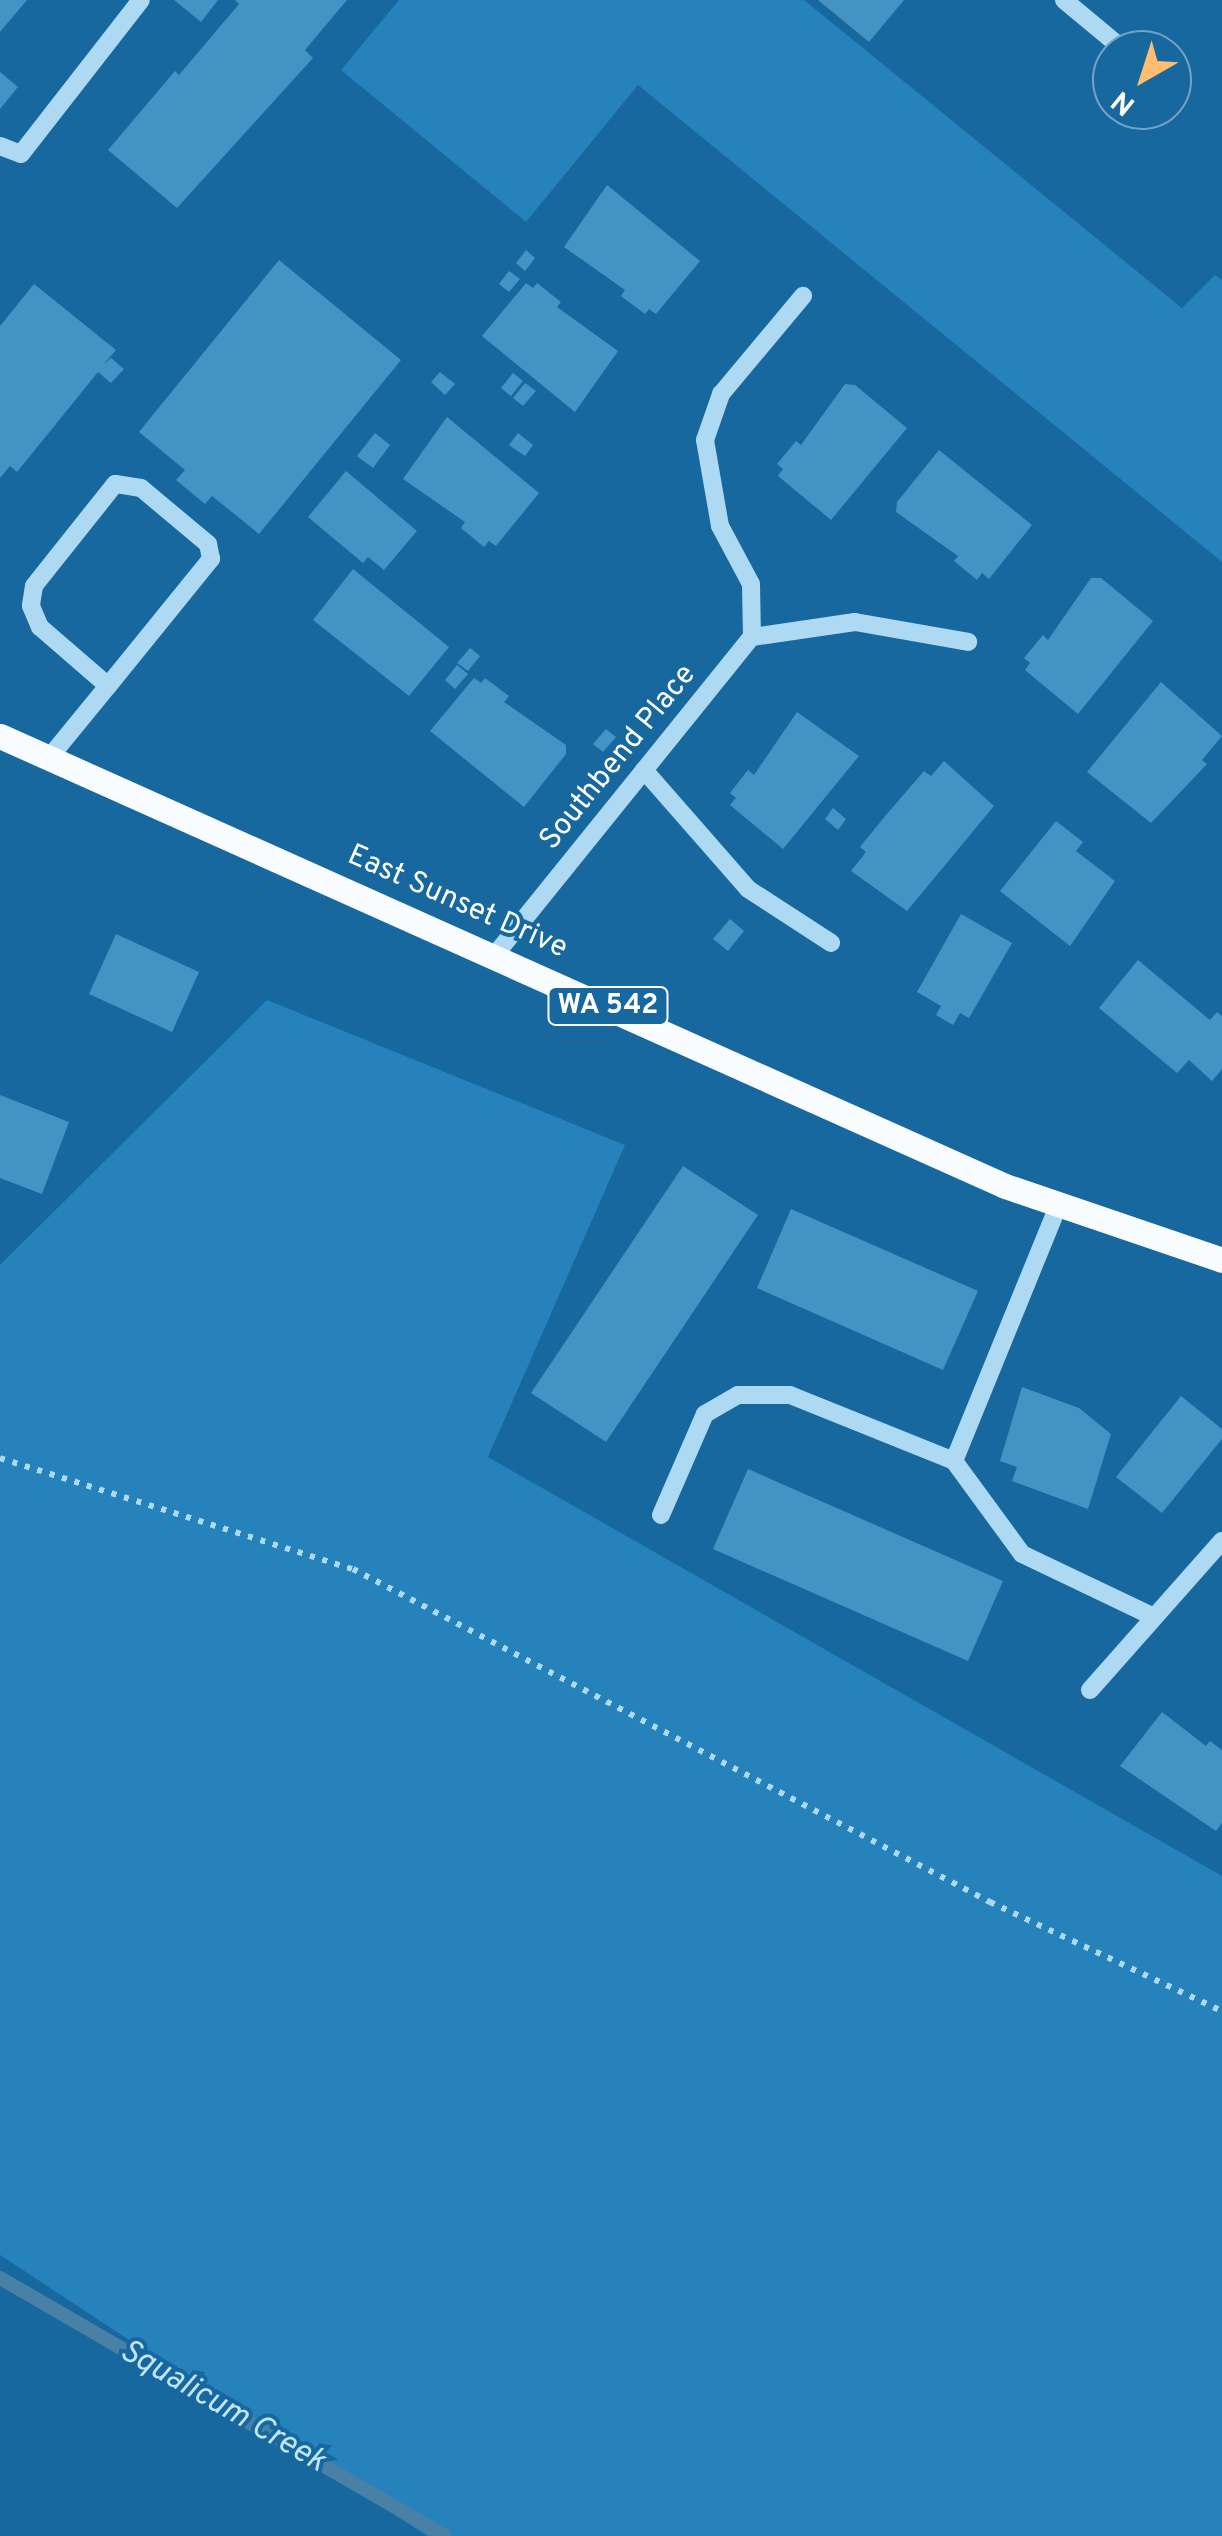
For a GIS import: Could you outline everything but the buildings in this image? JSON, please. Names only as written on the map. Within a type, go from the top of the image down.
[{"type":"main road","name":"East Sunset Drive","points":[[0,736],[1058,1206],[1222,1260]]},
{"type":"street","points":[[0,146],[22,154],[141,0]]},
{"type":"street","points":[[1064,0],[1100,30]]},
{"type":"street","points":[[803,296],[720,394],[704,440],[720,526],[751,584],[752,637],[855,622],[968,642]]},
{"type":"street","points":[[49,758],[108,686],[211,559],[208,544],[141,488],[115,484],[34,586],[31,606],[40,627],[108,686]]},
{"type":"street","name":"Southbend Place","points":[[495,955],[752,637]]},
{"type":"street","points":[[644,770],[748,889],[831,943]]},
{"type":"street","points":[[954,1461],[1058,1206]]},
{"type":"street","points":[[661,1515],[705,1414],[738,1395],[790,1395],[954,1461],[1022,1554],[1154,1617]]},
{"type":"street","points":[[1090,1690],[1222,1541]]},
{"type":"path","points":[[0,1458],[353,1568],[990,1902],[1222,2011]]},
{"type":"shaded area","points":[[399,0],[804,0],[1182,308],[1215,275],[1222,280],[1222,562],[638,85],[526,222],[341,70]]},
{"type":"shaded area","points":[[267,1000],[625,1145],[488,1457],[1222,1876],[1222,2536],[427,2536],[0,2255],[0,1265]]},
{"type":"waterway","name":"Squalicum Creek","points":[[0,2278],[445,2536]]}]
